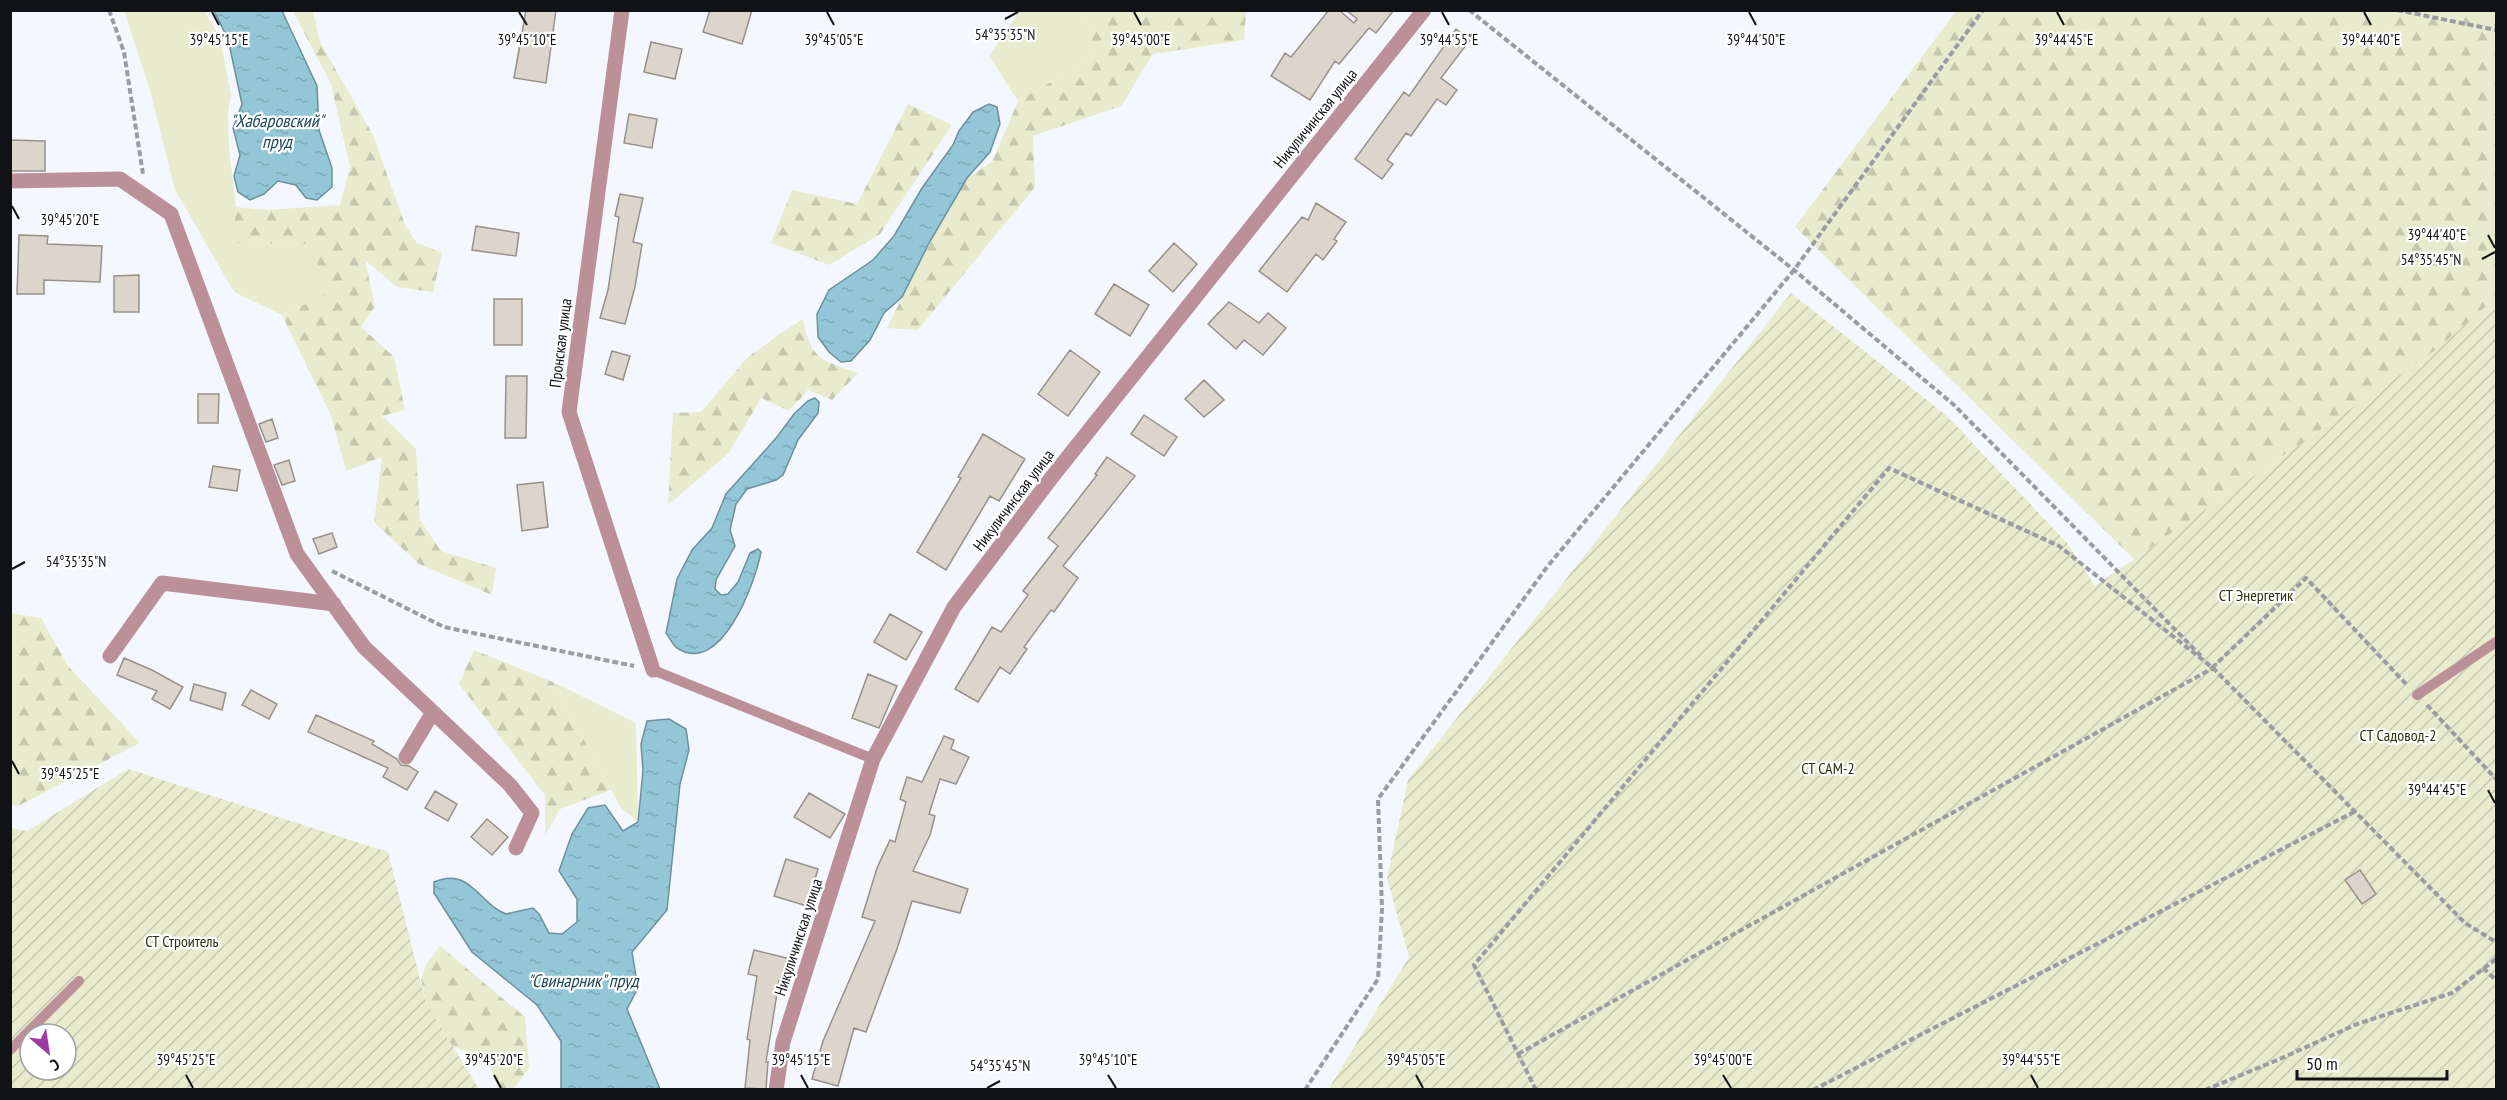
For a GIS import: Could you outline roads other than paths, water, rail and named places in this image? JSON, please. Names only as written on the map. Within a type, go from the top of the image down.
[{"type":"street","name":"Пронская улица","points":[[622,10],[569,412],[653,670]]},
{"type":"street","name":"Никуличинская улица","points":[[777,1089],[783,1042],[873,759],[954,607],[1052,477],[1424,10]]},
{"type":"street","points":[[10,181],[120,178],[171,214],[297,554],[364,647],[510,785],[532,813],[516,848]]},
{"type":"street","points":[[110,656],[162,583],[334,604]]},
{"type":"street","points":[[406,757],[433,712]]},
{"type":"lane","points":[[2417,695],[2496,642]]},
{"type":"lane","points":[[653,670],[873,759]]},
{"type":"lane","points":[[10,1050],[79,981]]},
{"type":"water","name":"\"Хабаровский\" пруд","points":[[214,11],[282,11],[317,86],[319,130],[332,168],[332,187],[317,200],[306,198],[296,185],[278,181],[264,194],[250,200],[238,192],[234,176],[240,155],[233,128],[242,104],[228,39]]},
{"type":"water","points":[[989,104],[997,107],[1000,124],[990,152],[967,178],[929,243],[902,297],[884,313],[870,340],[851,361],[841,362],[829,352],[818,337],[817,314],[829,290],[873,260],[894,236],[922,188],[953,145],[959,131],[973,112]]},
{"type":"water","points":[[815,398],[819,402],[818,413],[798,440],[783,475],[776,480],[747,489],[736,504],[730,530],[735,546],[716,580],[715,589],[721,595],[728,594],[738,582],[750,553],[758,549],[761,552],[752,584],[743,604],[721,639],[708,650],[693,653],[677,648],[666,633],[677,579],[692,550],[712,528],[726,494],[777,437],[794,414],[808,401]]},
{"type":"water","name":"\"Свинарник\" пруд","points":[[669,719],[686,729],[689,750],[680,784],[667,910],[632,952],[638,988],[627,1009],[660,1089],[561,1089],[561,1041],[537,1005],[472,952],[434,893],[434,882],[446,878],[465,882],[488,903],[506,914],[533,908],[539,914],[549,933],[562,934],[577,922],[577,899],[559,871],[572,834],[588,808],[605,805],[623,831],[638,822],[643,771],[641,744],[647,721]]},
{"type":"park label","name":"СТ Энергетик","points":[[2256,595]]},
{"type":"park label","name":"СТ Садовод-2","points":[[2398,735]]},
{"type":"park label","name":"СТ САМ-2","points":[[1828,768]]},
{"type":"park label","name":"СТ Строитель","points":[[182,941]]}]
